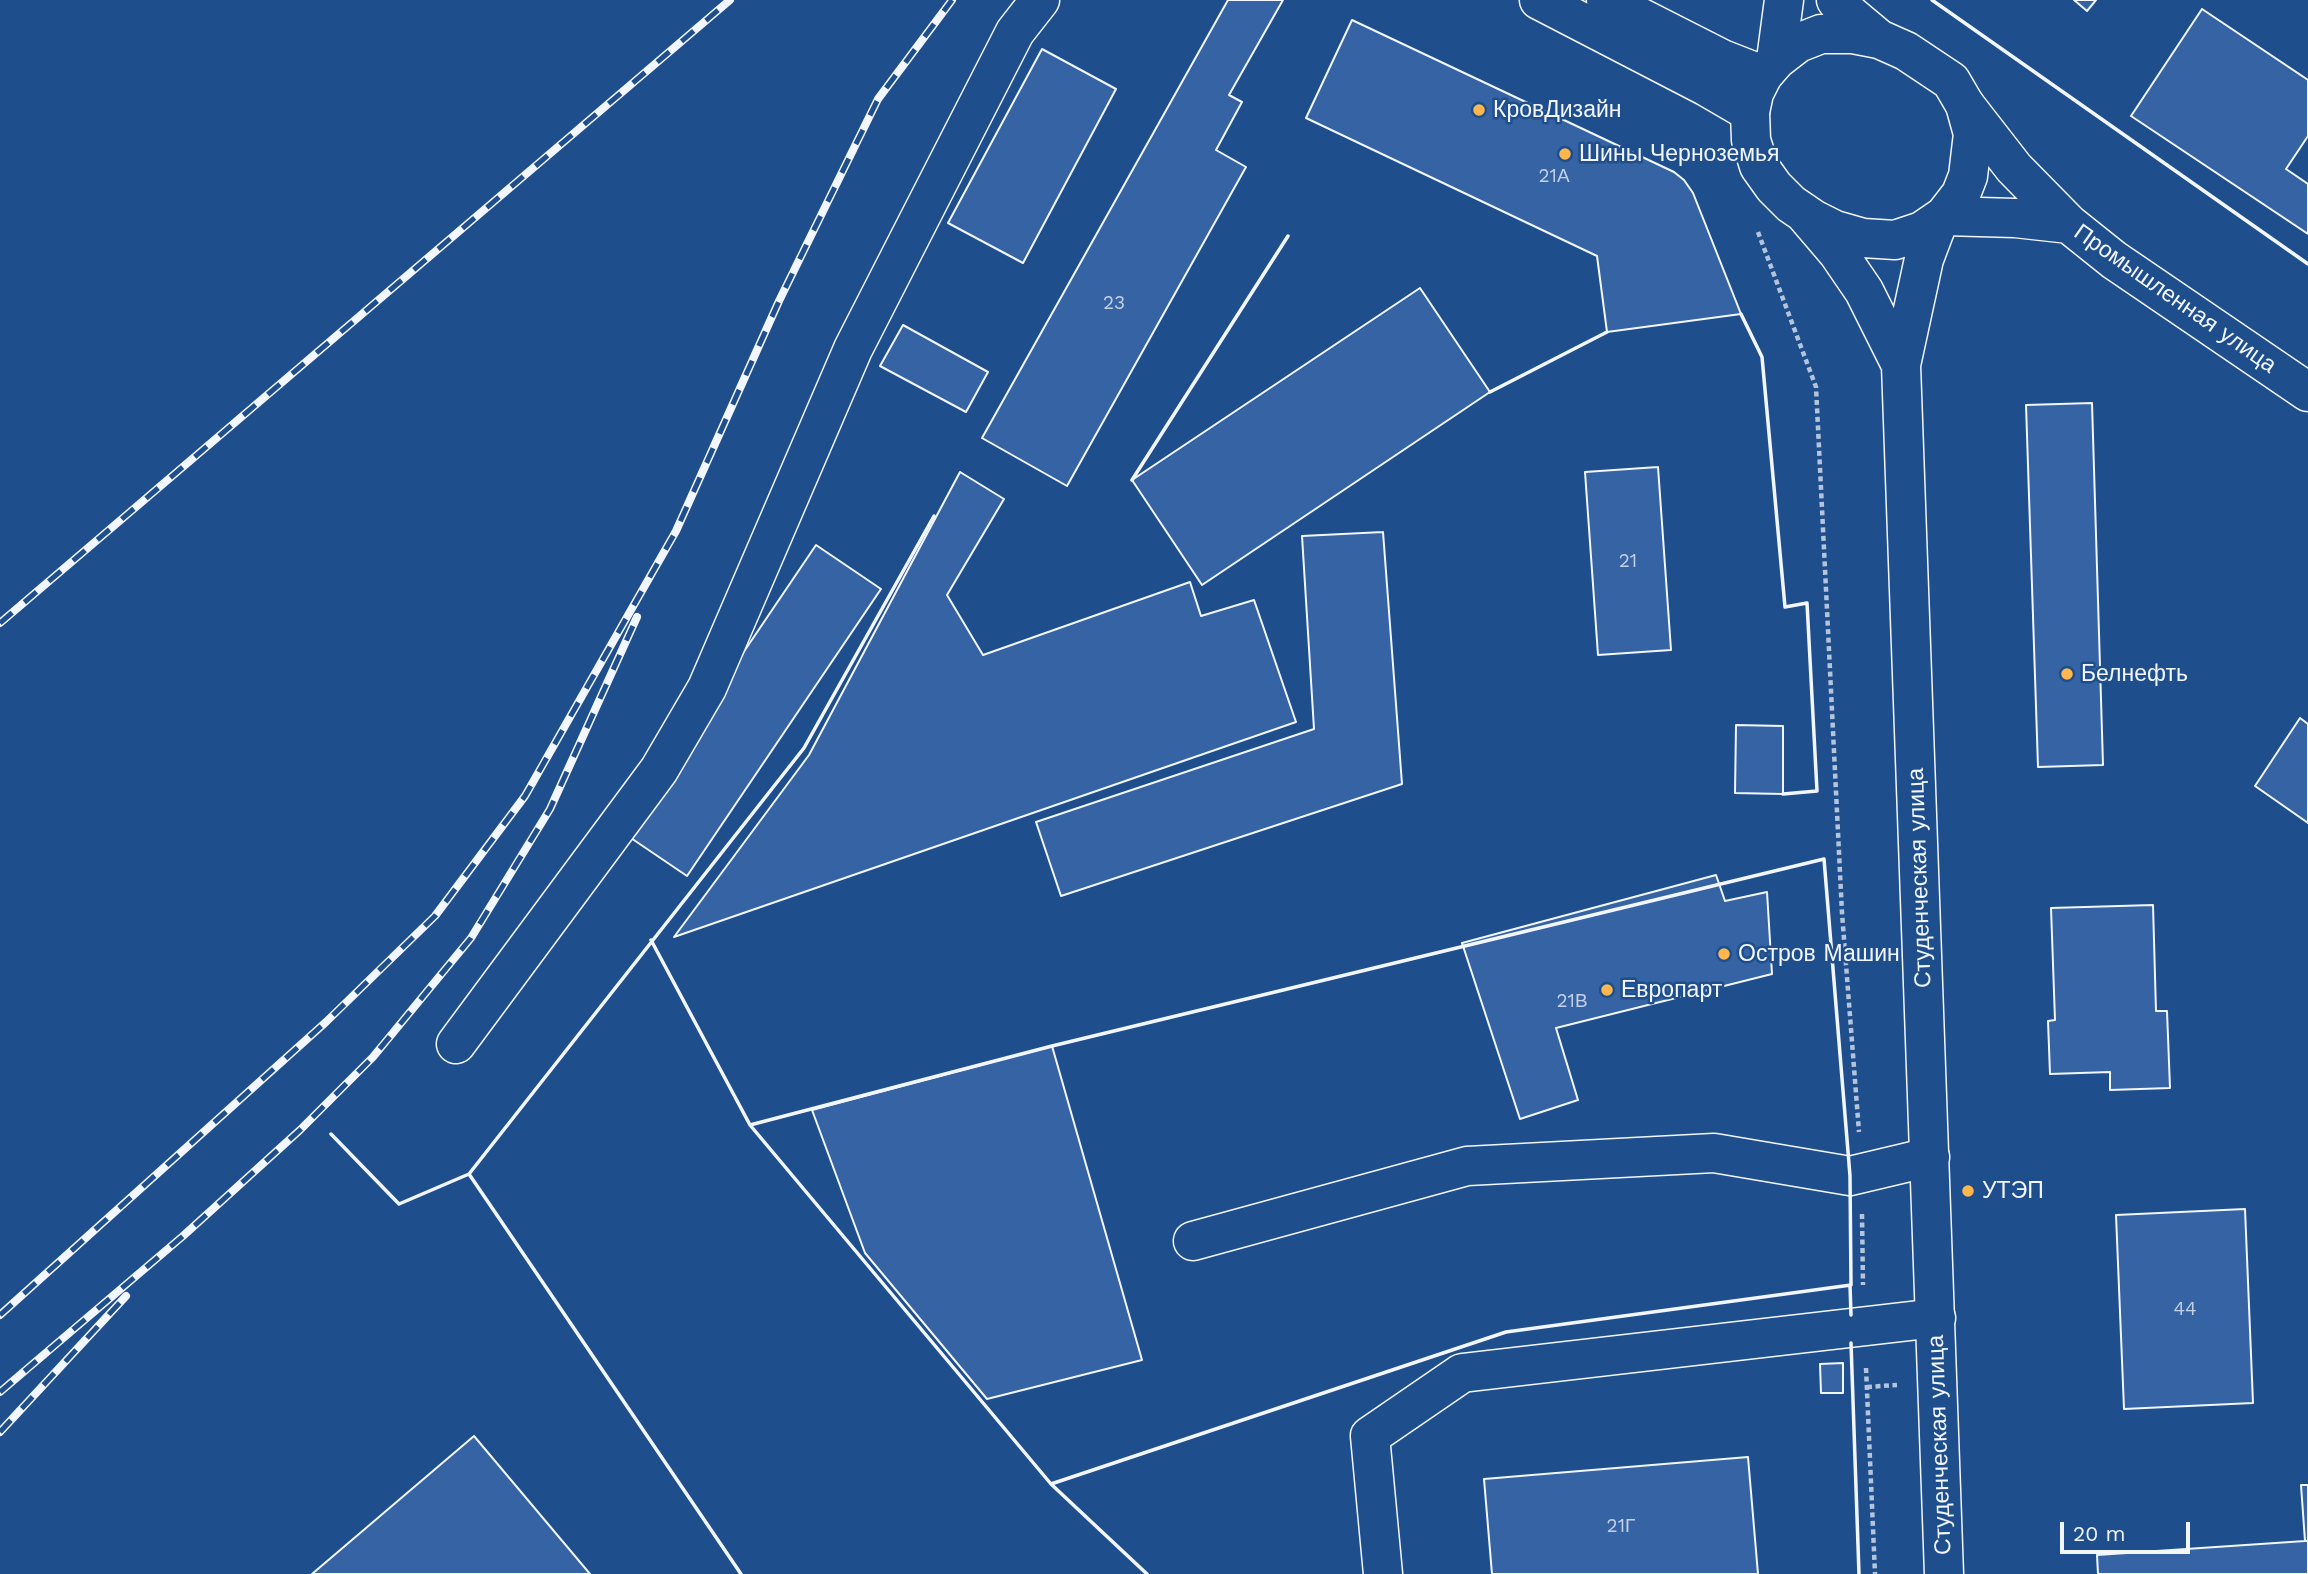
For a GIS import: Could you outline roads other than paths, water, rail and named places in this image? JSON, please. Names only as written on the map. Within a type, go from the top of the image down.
[{"type":"main road","points":[[456,1044],[659,770],[707,688],[853,349],[1015,32],[1040,0]]},
{"type":"main road","points":[[1539,0],[1707,87],[1750,113]]},
{"type":"main road","points":[[1606,0],[1722,59],[1770,67]]},
{"type":"main road","points":[[1770,67],[1784,0]]},
{"type":"main road","points":[[1836,0],[1879,39]]},
{"type":"main road","points":[[1901,365],[1921,271],[1941,219],[1961,194],[1968,176],[1973,134],[1965,105],[1951,82],[1906,51],[1879,39],[1853,34],[1821,34],[1798,43],[1770,67],[1754,93],[1750,113],[1751,140],[1759,166],[1774,187],[1803,212],[1835,230],[1882,240],[1895,240],[1922,231],[1941,219],[2015,218],[2069,224]]},
{"type":"main road","name":"Промышленная улица","points":[[1965,105],[2014,169],[2069,224],[2114,261],[2308,391]]},
{"type":"main road","name":"Студенческая улица","points":[[1803,212],[1838,253],[1864,290],[1901,365],[1944,1574]]},
{"type":"main road","points":[[1192,1241],[1467,1166],[1714,1153],[1850,1176],[1930,1157]]},
{"type":"main road","points":[[1383,1574],[1370,1436],[1462,1373],[1936,1318]]},
{"type":"railway","points":[[0,623],[730,0]]},
{"type":"railway","points":[[0,1315],[326,1022],[435,916],[525,796],[676,531],[779,301],[878,99],[952,0]]},
{"type":"railway","points":[[0,1392],[183,1236],[300,1130],[373,1057],[471,938],[550,809],[637,617]]},
{"type":"railway","points":[[0,1432],[126,1296]]},
{"type":"place","name":"КровДизайн","points":[[1479,110]]},
{"type":"place","name":"Шины Черноземья","points":[[1565,154]]},
{"type":"place","name":"Белнефть","points":[[2067,674]]},
{"type":"place","name":"Остров Машин","points":[[1724,954]]},
{"type":"place","name":"Европарт","points":[[1607,990]]},
{"type":"place","name":"УТЭП","points":[[1968,1191]]}]
